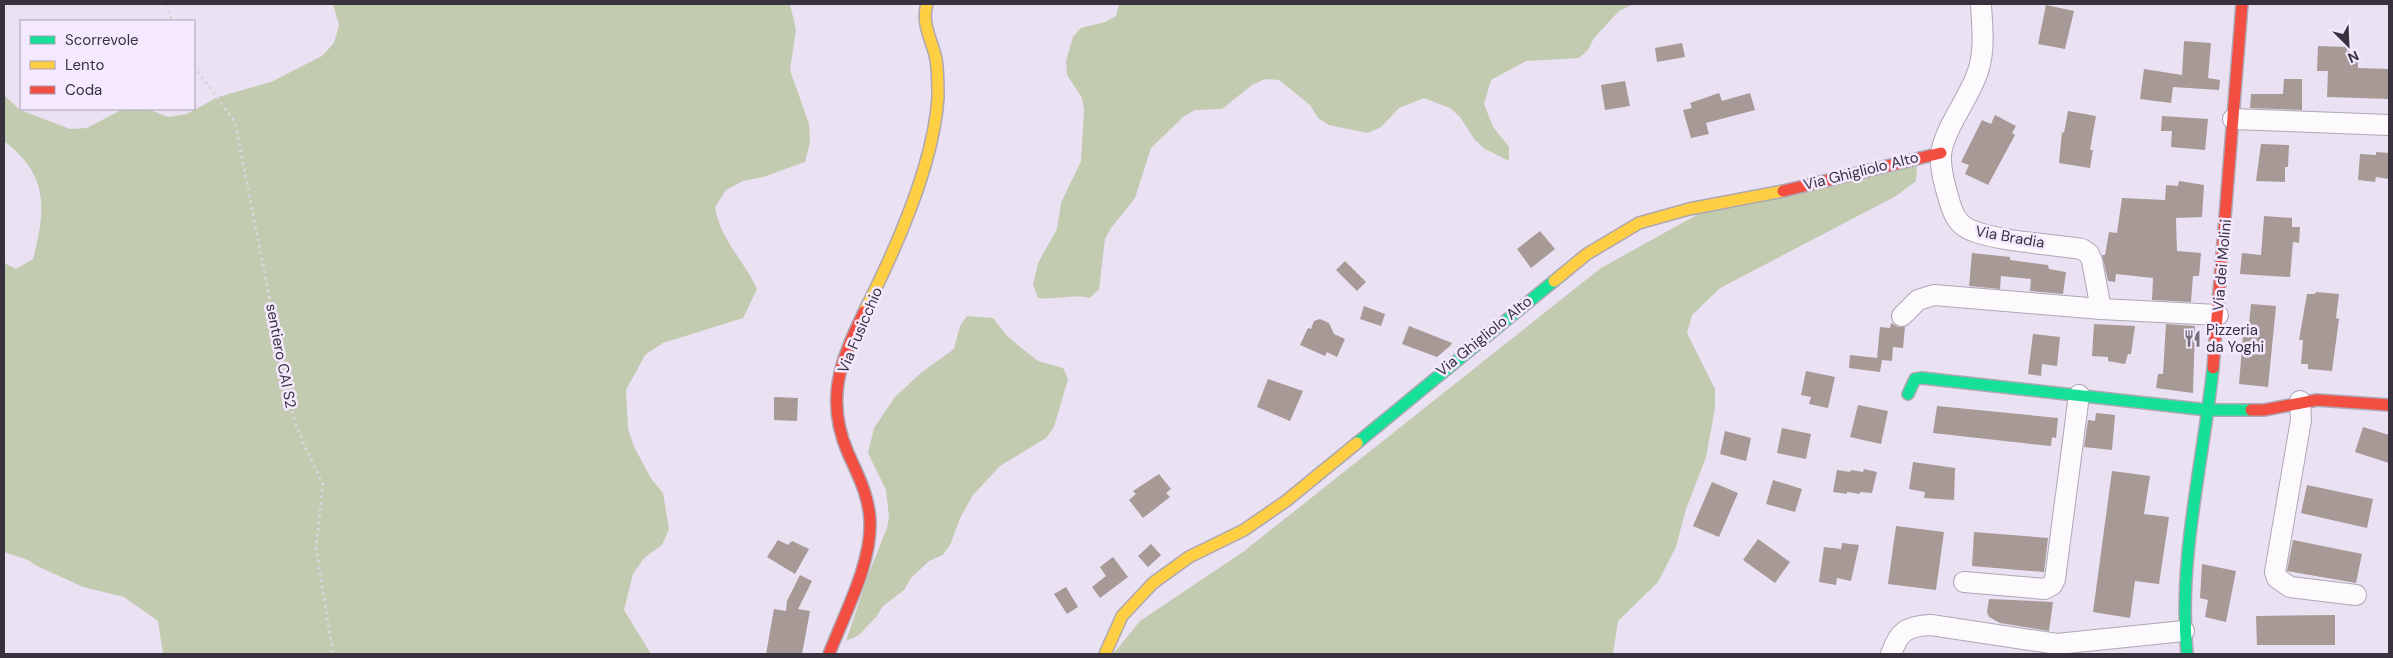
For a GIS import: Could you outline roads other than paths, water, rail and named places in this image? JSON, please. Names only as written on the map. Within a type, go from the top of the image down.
[{"type":"street","name":"Via Fusicchio","points":[[829,654],[870,542],[869,507],[837,425],[836,392],[851,344],[888,266],[914,193],[932,134],[937,108],[937,64],[927,30],[925,8],[927,4]]},
{"type":"street","name":"Via Bradia","points":[[1981,4],[1983,49],[1979,70],[1947,135],[1941,153],[1942,176],[1954,214],[1960,225],[1973,232],[2082,249],[2089,254],[2092,261],[2101,309]]},
{"type":"street","name":"Via dei Molini","points":[[2187,654],[2183,602],[2189,529],[2208,410],[2218,315],[2242,4]]},
{"type":"street","points":[[2234,119],[2389,125]]},
{"type":"street","name":"Via Ghigliolo Alto","points":[[1105,654],[1122,616],[1153,583],[1189,557],[1244,530],[1292,496],[1587,254],[1640,223],[1689,209],[1766,196],[1837,176],[1924,155],[1941,153]]},
{"type":"street","points":[[1902,316],[1918,300],[1934,295],[2101,309],[2218,315]]},
{"type":"street","points":[[1908,394],[1915,379],[1922,378],[2208,410],[2264,410],[2300,401],[2316,400],[2389,405]]},
{"type":"street","points":[[1964,582],[2045,589],[2052,586],[2055,579],[2079,395]]},
{"type":"street","points":[[2300,401],[2301,420],[2275,572],[2277,578],[2290,588],[2356,595]]},
{"type":"street","points":[[1891,654],[1895,643],[1903,632],[1914,626],[1931,625],[2057,644],[2184,631]]},
{"type":"place","name":"Pizzeria da Yoghi","points":[[2192,339]]}]
